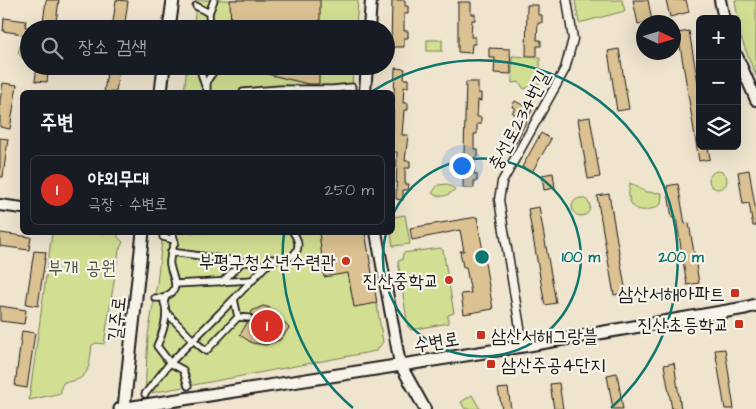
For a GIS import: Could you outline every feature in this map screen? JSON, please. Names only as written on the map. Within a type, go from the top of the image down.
[{"type":"main road","points":[[170,20],[173,0]]},
{"type":"main road","points":[[161,90],[163,75]]},
{"type":"main road","name":"길주로","points":[[124,409],[143,235]]},
{"type":"main road","name":"수변로","points":[[120,409],[523,346],[756,305]]},
{"type":"street","points":[[210,20],[214,0]]},
{"type":"street","points":[[370,20],[371,0]]},
{"type":"street","name":"충선로234번길","points":[[523,346],[499,200],[502,182],[565,69],[573,39],[567,0]]},
{"type":"street","points":[[720,0],[723,15]]},
{"type":"street","points":[[196,6],[210,13]]},
{"type":"street","points":[[739,60],[756,100]]},
{"type":"street","points":[[202,75],[206,90]]},
{"type":"street","points":[[207,90],[206,82],[209,75]]},
{"type":"street","points":[[365,90],[366,75]]},
{"type":"street","points":[[338,90],[352,87]]},
{"type":"street","points":[[271,90],[315,90]]},
{"type":"street","points":[[0,205],[20,208]]},
{"type":"street","points":[[155,298],[165,298],[171,294],[175,284],[170,264],[174,240],[173,235]]},
{"type":"street","points":[[145,394],[170,363],[272,259],[287,259],[294,256],[298,248],[298,241],[295,235]]},
{"type":"street","points":[[377,235],[400,364],[425,409]]},
{"type":"street","points":[[163,237],[174,240]]},
{"type":"street","points":[[171,252],[268,265]]},
{"type":"street","points":[[222,282],[243,262]]},
{"type":"street","points":[[175,284],[253,280]]},
{"type":"street","points":[[165,298],[166,312],[163,331],[157,346],[170,363],[183,370],[188,386]]},
{"type":"street","points":[[234,299],[238,317]]},
{"type":"street","points":[[166,312],[206,351],[238,317]]},
{"type":"street","points":[[238,317],[249,318]]},
{"type":"green space","points":[[197,0],[358,0],[357,20],[194,20]]},
{"type":"green space","points":[[575,0],[622,0],[625,11],[579,23]]},
{"type":"green space","points":[[735,0],[756,0],[756,76],[741,38],[741,15],[737,15]]},
{"type":"green space","points":[[427,40],[442,40],[442,51],[427,51]]},
{"type":"green space","points":[[512,56],[540,58],[540,83],[524,89],[519,82],[512,83]]},
{"type":"green space","points":[[186,75],[353,75],[352,90],[184,90]]},
{"type":"green space","points":[[718,171],[724,174],[727,180],[724,186],[718,189],[712,186],[709,180],[712,174]]},
{"type":"green space","points":[[630,183],[646,192],[662,193],[661,204],[652,209],[637,209],[630,202]]},
{"type":"green space","points":[[447,184],[455,189],[444,196],[432,193],[438,185]]},
{"type":"green space","points":[[581,198],[589,203],[590,207],[585,215],[581,216],[573,211],[572,207],[577,199]]},
{"type":"green space","points":[[405,215],[410,244],[393,246],[391,235],[395,235],[395,217]]},
{"type":"green space","name":"부개 공원","points":[[52,235],[118,235],[123,242],[119,250],[104,344],[96,343],[92,345],[87,371],[79,379],[64,382],[61,387],[61,393],[29,400]]},
{"type":"green space","points":[[163,235],[365,235],[383,342],[376,351],[145,394],[148,335]]},
{"type":"green space","points":[[440,248],[443,250],[454,313],[448,315],[448,323],[411,330],[408,327],[398,261],[402,260],[403,253]]},
{"type":"green space","points":[[472,395],[480,409],[465,409],[461,402]]},
{"type":"building","points":[[46,0],[59,0],[56,20],[43,20]]},
{"type":"building","points":[[116,0],[128,1],[125,20],[113,20]]},
{"type":"building","points":[[230,0],[320,0],[320,20],[231,20]]},
{"type":"building","points":[[392,0],[405,0],[405,6],[408,6],[408,14],[404,14],[404,31],[408,31],[408,38],[404,38],[404,47],[395,47],[395,20],[392,20]]},
{"type":"building","points":[[633,0],[648,0],[651,15],[636,15]]},
{"type":"building","points":[[666,0],[686,0],[689,12],[670,15]]},
{"type":"building","points":[[458,2],[471,2],[471,14],[475,14],[475,20],[472,20],[471,37],[475,37],[475,44],[472,44],[471,53],[458,52]]},
{"type":"building","points":[[527,5],[538,5],[538,15],[542,15],[542,23],[538,23],[537,40],[541,40],[541,46],[537,46],[537,56],[526,56]]},
{"type":"building","points":[[4,18],[20,20],[20,34],[3,31]]},
{"type":"building","points":[[689,31],[696,72],[696,143],[681,51],[681,32]]},
{"type":"building","points":[[489,48],[510,49],[511,74],[494,73],[495,58],[489,58]]},
{"type":"building","points":[[619,49],[629,109],[617,111],[608,51]]},
{"type":"building","points":[[395,68],[405,69],[404,79],[408,79],[408,87],[404,87],[403,103],[408,103],[408,110],[404,110],[402,135],[408,135],[405,161],[410,161],[410,168],[405,168],[405,184],[409,184],[408,190],[403,190],[403,200],[396,199],[397,152],[395,152]]},
{"type":"building","points":[[36,75],[48,75],[47,82],[35,81]]},
{"type":"building","points":[[107,75],[118,75],[116,90],[104,90]]},
{"type":"building","points":[[271,75],[319,75],[319,84],[308,84]]},
{"type":"building","points":[[466,82],[478,82],[478,93],[481,93],[481,101],[478,100],[477,117],[481,117],[481,124],[477,124],[477,134],[474,134],[474,149],[478,149],[478,157],[475,157],[474,174],[477,174],[477,181],[474,181],[474,188],[463,188]]},
{"type":"building","points":[[3,83],[17,85],[10,129],[0,127],[0,101]]},
{"type":"building","points":[[515,101],[532,110],[516,143],[505,138],[517,115],[512,113],[515,108],[512,107]]},
{"type":"building","points":[[590,117],[600,177],[588,179],[578,119]]},
{"type":"building","points":[[541,133],[551,139],[532,172],[522,167]]},
{"type":"building","points":[[0,138],[8,139],[3,177],[0,177]]},
{"type":"building","points":[[697,150],[709,150],[710,159],[699,161]]},
{"type":"building","points":[[749,170],[756,212],[756,226],[753,226],[749,203],[743,204],[738,172]]},
{"type":"building","points":[[553,173],[555,188],[544,190],[542,175]]},
{"type":"building","points":[[678,184],[685,224],[689,223],[699,283],[687,285],[676,217],[672,218],[667,186]]},
{"type":"building","points":[[609,194],[626,293],[614,295],[597,196]]},
{"type":"building","points":[[539,207],[556,303],[545,305],[528,209]]},
{"type":"building","points":[[477,217],[493,309],[464,314],[461,294],[471,293],[466,267],[463,267],[460,251],[464,251],[460,230],[412,240],[410,228]]},
{"type":"building","points":[[0,233],[31,237],[29,250],[0,246]]},
{"type":"building","name":"부평구청소년수련관","points":[[319,235],[366,235],[377,303],[354,307],[348,273],[324,277]]},
{"type":"building","points":[[34,251],[46,252],[38,306],[26,304]]},
{"type":"building","points":[[0,306],[26,310],[24,324],[0,321]]},
{"type":"building","points":[[263,306],[271,308],[289,328],[280,340],[266,345],[252,343],[240,335],[247,323],[253,320],[252,311]]},
{"type":"building","points":[[22,331],[35,333],[27,388],[15,386]]},
{"type":"building","points":[[725,349],[734,409],[725,409],[715,350]]},
{"type":"building","points":[[674,363],[681,409],[672,409],[664,365]]},
{"type":"building","points":[[617,373],[623,409],[613,409],[607,375]]},
{"type":"building","points":[[559,383],[563,409],[554,409],[550,384]]},
{"type":"building","points":[[508,388],[511,409],[502,409],[498,389]]},
{"type":"place","name":"부평구청소년수련관","points":[[346,261]]},
{"type":"place","name":"진산중학교","points":[[449,280]]},
{"type":"place","name":"삼산서해아파트","points":[[735,293]]},
{"type":"place","name":"진산초등학교","points":[[739,324]]},
{"type":"place","name":"야외무대","points":[[267,326]]},
{"type":"place","name":"삼산서해그랑블","points":[[481,335]]},
{"type":"place","name":"삼산주공4단지","points":[[491,364]]}]
